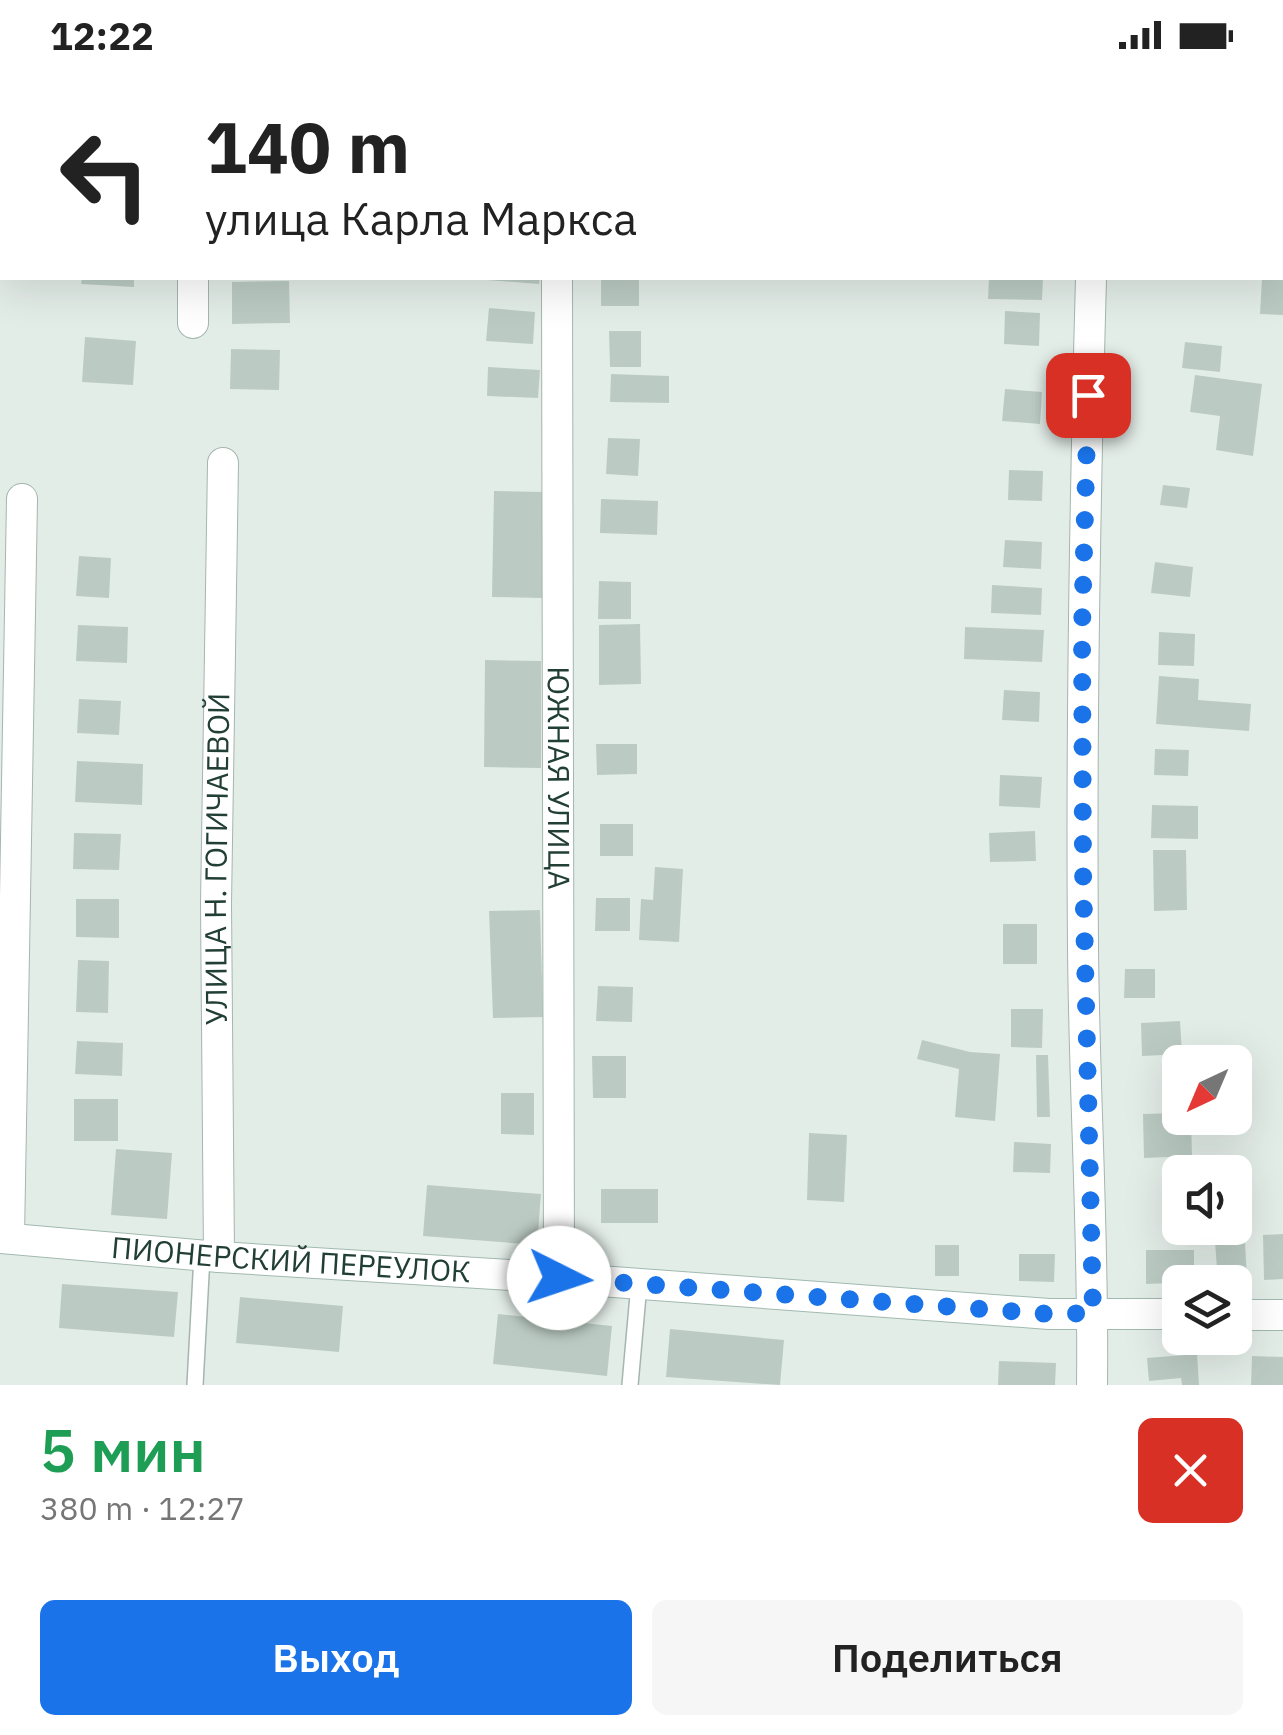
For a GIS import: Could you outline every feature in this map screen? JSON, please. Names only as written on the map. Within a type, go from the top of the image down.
[{"type":"street","points":[[193,280],[193,323]]},
{"type":"street","name":"ЮЖНАЯ УЛИЦА","points":[[557,280],[559,1278]]},
{"type":"street","points":[[1092,280],[1082,630],[1083,950],[1092,1385]]},
{"type":"street","name":"УЛИЦА Н. ГОГИЧАЕВОЙ","points":[[210,1256],[223,463]]},
{"type":"street","points":[[5,1238],[22,498]]},
{"type":"street","name":"ПИОНЕРСКИЙ ПЕРЕУЛОК","points":[[5,1238],[210,1256],[1049,1314],[1162,1314]]},
{"type":"street","points":[[1252,1315],[1283,1315]]},
{"type":"lane","points":[[194,1385],[210,1256]]},
{"type":"lane","points":[[630,1385],[639,1284]]},
{"type":"building","points":[[82,280],[134,280],[134,287],[81,284]]},
{"type":"building","points":[[487,280],[540,280],[539,284]]},
{"type":"building","points":[[601,280],[639,280],[639,306],[601,306]]},
{"type":"building","points":[[989,280],[1043,280],[1042,300],[988,299]]},
{"type":"building","points":[[1262,280],[1283,280],[1283,315],[1260,314]]},
{"type":"building","points":[[289,281],[290,323],[232,324],[232,282]]},
{"type":"building","points":[[489,308],[535,312],[533,344],[486,341]]},
{"type":"building","points":[[1005,311],[1040,313],[1039,346],[1004,344]]},
{"type":"building","points":[[609,331],[641,331],[641,367],[610,367]]},
{"type":"building","points":[[85,337],[136,341],[133,385],[82,382]]},
{"type":"building","points":[[1185,342],[1222,346],[1220,372],[1182,368]]},
{"type":"building","points":[[231,349],[280,350],[279,390],[230,389]]},
{"type":"building","points":[[488,367],[540,370],[538,398],[487,396]]},
{"type":"building","points":[[611,374],[669,376],[669,403],[610,402]]},
{"type":"building","points":[[1195,375],[1262,384],[1253,456],[1216,450],[1220,416],[1190,412]]},
{"type":"building","points":[[1005,389],[1042,392],[1040,424],[1002,421]]},
{"type":"building","points":[[608,438],[640,439],[638,476],[606,474]]},
{"type":"building","points":[[1009,470],[1043,471],[1042,501],[1008,500]]},
{"type":"building","points":[[1163,485],[1190,488],[1187,508],[1160,505]]},
{"type":"building","points":[[494,491],[544,492],[542,598],[492,597]]},
{"type":"building","points":[[601,499],[658,501],[657,535],[600,533]]},
{"type":"building","points":[[1005,540],[1042,542],[1041,569],[1003,567]]},
{"type":"building","points":[[79,556],[111,558],[109,598],[76,596]]},
{"type":"building","points":[[1155,562],[1193,567],[1190,597],[1151,593]]},
{"type":"building","points":[[599,581],[631,582],[631,619],[598,619]]},
{"type":"building","points":[[992,585],[1042,588],[1041,615],[991,613]]},
{"type":"building","points":[[640,624],[641,684],[599,685],[599,625]]},
{"type":"building","points":[[78,625],[128,627],[127,663],[76,661]]},
{"type":"building","points":[[965,627],[1044,630],[1042,662],[964,659]]},
{"type":"building","points":[[1159,632],[1195,634],[1194,666],[1158,665]]},
{"type":"building","points":[[485,660],[541,661],[541,768],[484,767]]},
{"type":"building","points":[[1159,676],[1199,679],[1198,700],[1251,704],[1249,731],[1156,724]]},
{"type":"building","points":[[1004,690],[1040,692],[1039,722],[1002,720]]},
{"type":"building","points":[[79,699],[121,701],[119,735],[77,733]]},
{"type":"building","points":[[596,744],[637,744],[637,774],[597,775]]},
{"type":"building","points":[[1155,749],[1189,750],[1188,776],[1154,775]]},
{"type":"building","points":[[77,761],[143,764],[142,805],[75,802]]},
{"type":"building","points":[[1000,775],[1042,777],[1040,808],[999,806]]},
{"type":"building","points":[[1152,805],[1198,806],[1198,839],[1151,838]]},
{"type":"building","points":[[600,824],[633,824],[633,856],[600,856]]},
{"type":"building","points":[[1035,831],[1036,861],[990,862],[989,833]]},
{"type":"building","points":[[74,833],[121,834],[119,870],[73,869]]},
{"type":"building","points":[[1153,850],[1186,850],[1187,910],[1154,911]]},
{"type":"building","points":[[655,867],[683,869],[679,942],[639,940],[641,899],[653,900]]},
{"type":"building","points":[[596,898],[630,898],[630,931],[595,931]]},
{"type":"building","points":[[76,899],[119,899],[119,938],[76,937]]},
{"type":"building","points":[[540,910],[543,1017],[493,1018],[489,911]]},
{"type":"building","points":[[1003,924],[1037,924],[1037,964],[1003,964]]},
{"type":"building","points":[[78,960],[109,961],[108,1013],[76,1012]]},
{"type":"building","points":[[1125,969],[1155,969],[1155,998],[1124,998]]},
{"type":"building","points":[[598,986],[633,987],[632,1022],[596,1021]]},
{"type":"building","points":[[1011,1009],[1043,1009],[1042,1048],[1011,1047]]},
{"type":"building","points":[[1180,1021],[1181,1045],[1162,1045],[1162,1055],[1142,1056],[1141,1023]]},
{"type":"building","points":[[922,1040],[970,1052],[1000,1054],[995,1121],[955,1117],[959,1069],[917,1059]]},
{"type":"building","points":[[77,1041],[123,1043],[122,1076],[75,1074]]},
{"type":"building","points":[[1036,1055],[1048,1055],[1050,1117],[1037,1117]]},
{"type":"building","points":[[592,1056],[626,1056],[626,1098],[593,1098]]},
{"type":"building","points":[[501,1093],[534,1093],[534,1135],[501,1134]]},
{"type":"building","points":[[74,1099],[118,1099],[118,1141],[74,1141]]},
{"type":"building","points":[[1162,1113],[1162,1135],[1191,1135],[1192,1155],[1144,1158],[1143,1114]]},
{"type":"building","points":[[809,1133],[847,1135],[844,1202],[807,1200]]},
{"type":"building","points":[[1014,1142],[1051,1144],[1050,1173],[1013,1172]]},
{"type":"building","points":[[116,1149],[172,1153],[167,1219],[111,1215]]},
{"type":"building","points":[[427,1185],[541,1194],[537,1245],[423,1236]]},
{"type":"building","points":[[601,1189],[658,1189],[658,1223],[601,1223]]},
{"type":"building","points":[[1283,1234],[1283,1279],[1264,1280],[1263,1235]]},
{"type":"building","points":[[935,1245],[959,1245],[959,1276],[935,1276]]},
{"type":"building","points":[[1215,1245],[1245,1245],[1246,1265],[1217,1265]]},
{"type":"building","points":[[1146,1250],[1194,1250],[1194,1265],[1162,1265],[1162,1283],[1146,1284]]},
{"type":"building","points":[[1019,1254],[1055,1254],[1054,1282],[1019,1281]]},
{"type":"building","points":[[62,1284],[178,1292],[174,1337],[59,1328]]},
{"type":"building","points":[[240,1297],[343,1306],[339,1352],[236,1343]]},
{"type":"building","points":[[498,1314],[612,1326],[607,1376],[493,1364]]},
{"type":"building","points":[[670,1329],[784,1340],[780,1385],[666,1377]]},
{"type":"building","points":[[1197,1355],[1199,1385],[1182,1385],[1181,1378],[1149,1381],[1147,1358]]},
{"type":"building","points":[[1252,1356],[1283,1357],[1283,1385],[1251,1385]]},
{"type":"building","points":[[999,1361],[1056,1363],[1055,1385],[998,1385]]},
{"type":"route","points":[[559,1278],[1049,1314],[1093,1313],[1083,950],[1082,630],[1088,395]]}]
